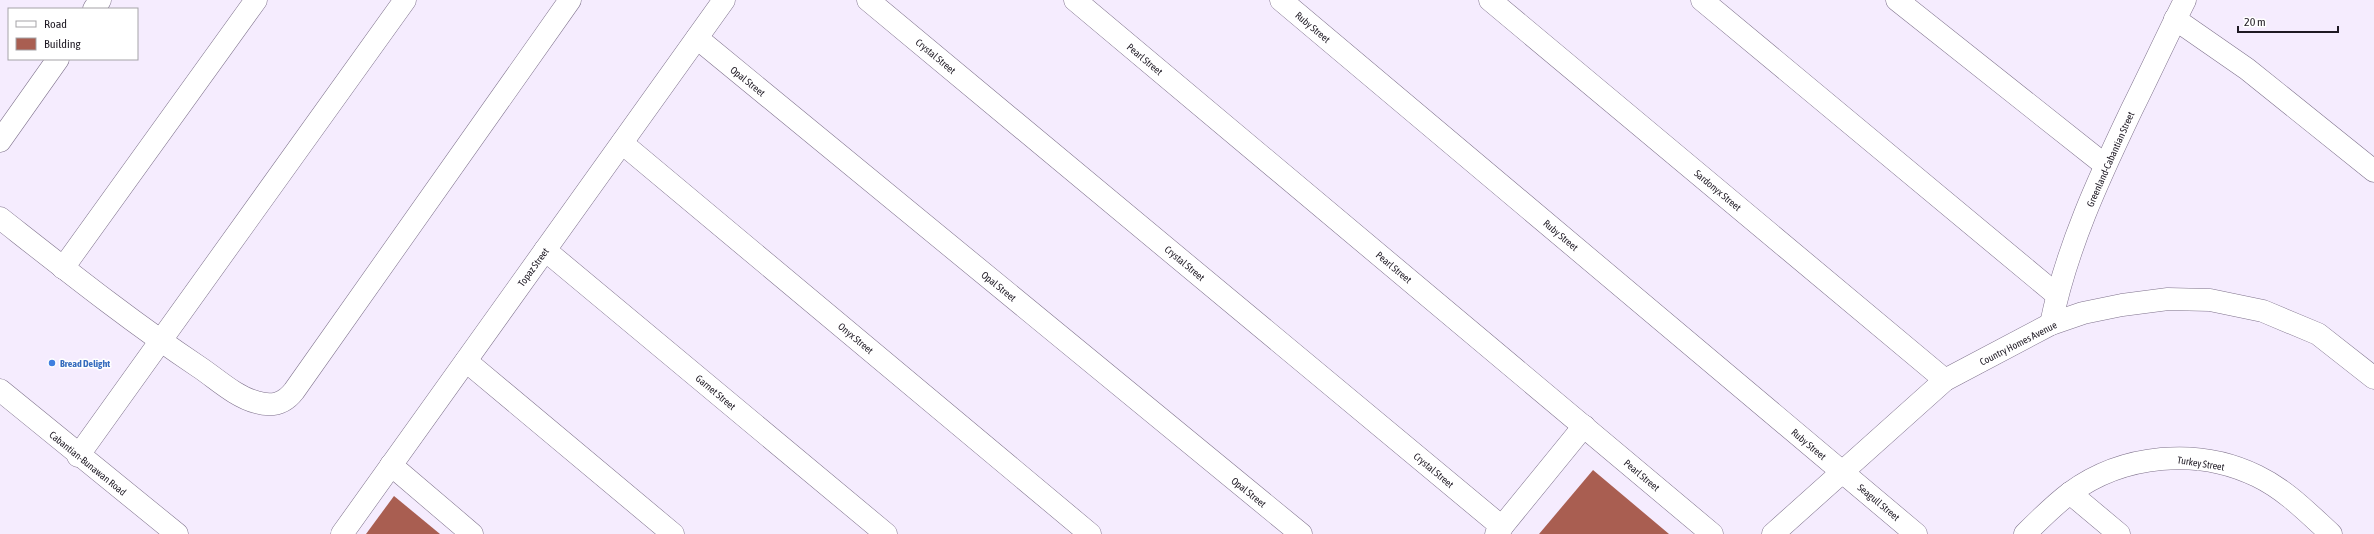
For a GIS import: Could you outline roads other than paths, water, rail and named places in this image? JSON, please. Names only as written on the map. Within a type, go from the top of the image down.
[{"type":"street","points":[[63,268],[256,0]]},
{"type":"street","points":[[78,456],[405,0]]},
{"type":"street","points":[[0,218],[63,268],[160,341],[244,397],[255,402],[272,405],[288,399],[570,0]]},
{"type":"street","name":"Topaz Street","points":[[342,534],[724,0]]},
{"type":"street","name":"Crystal Street","points":[[868,0],[1499,530]]},
{"type":"street","name":"Pearl Street","points":[[1075,0],[1712,534]]},
{"type":"street","name":"Ruby Street","points":[[1281,0],[1841,471]]},
{"type":"street","name":"Sardonyx Street","points":[[1490,0],[1945,380]]},
{"type":"street","points":[[1702,0],[2057,295]]},
{"type":"street","points":[[1898,0],[2105,165]]},
{"type":"street","name":"Greenland-Cabantian Street","points":[[2050,324],[2057,295],[2078,231],[2105,165],[2185,0]]},
{"type":"street","points":[[2175,19],[2247,69],[2374,172]]},
{"type":"street","name":"Opal Street","points":[[697,38],[1301,534]]},
{"type":"street","points":[[0,141],[57,60]]},
{"type":"street","name":"Onyx Street","points":[[622,142],[1090,534]]},
{"type":"street","name":"Garnet Street","points":[[545,250],[886,534]]},
{"type":"street","name":"Country Homes Avenue","points":[[1773,534],[1841,471],[1945,380],[2050,324],[2083,313],[2122,305],[2168,299],[2210,300],[2263,311],[2318,334],[2374,378]]},
{"type":"street","points":[[466,361],[673,534]]},
{"type":"street","name":"Cabantian-Bunawan Road","points":[[0,390],[78,456],[178,534]]},
{"type":"street","points":[[1499,530],[1584,426]]},
{"type":"street","name":"Turkey Street","points":[[2025,534],[2070,493],[2101,475],[2144,460],[2182,458],[2222,464],[2257,476],[2285,493],[2331,534]]},
{"type":"street","points":[[391,465],[472,534]]},
{"type":"street","name":"Seagull Street","points":[[1841,471],[1916,534]]},
{"type":"street","points":[[2070,493],[2119,534]]},
{"type":"place","name":"Bread Delight","points":[[52,363]]}]
